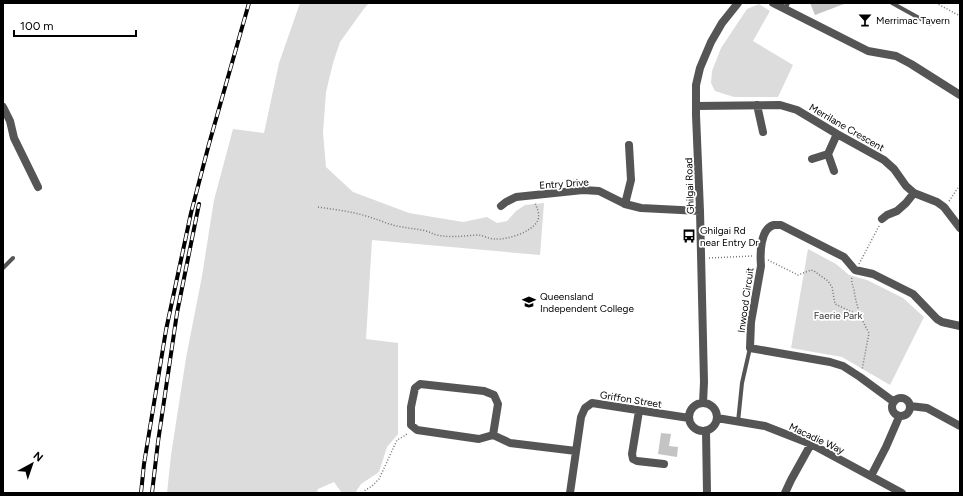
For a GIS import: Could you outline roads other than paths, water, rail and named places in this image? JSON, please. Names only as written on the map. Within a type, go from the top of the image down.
[{"type":"street","name":"Ghilgai Road","points":[[703,403],[704,382],[700,211],[696,106],[698,78],[706,50],[719,28],[738,3]]},
{"type":"street","points":[[773,3],[787,6],[868,51],[896,56],[912,64],[960,95]]},
{"type":"street","points":[[757,105],[763,132]]},
{"type":"street","name":"Merrilane Crescent","points":[[696,106],[780,105],[797,110],[884,160],[894,169],[906,186],[914,193],[937,202],[944,207],[960,228]]},
{"type":"street","points":[[3,108],[10,121],[14,138],[38,187]]},
{"type":"street","points":[[834,171],[828,154],[837,134]]},
{"type":"street","points":[[625,204],[630,180],[629,144]]},
{"type":"street","points":[[812,159],[828,154]]},
{"type":"street","name":"Entry Drive","points":[[501,206],[516,197],[584,190],[599,191],[625,204],[641,208],[700,211]]},
{"type":"street","points":[[882,219],[887,215],[898,211],[914,193]]},
{"type":"street","name":"Inwood Circuit","points":[[960,326],[942,322],[937,319],[913,294],[873,274],[855,270],[844,257],[781,226],[773,225],[768,229],[761,241],[761,266],[751,322],[750,348],[830,362],[843,366],[894,402],[898,398],[903,398],[910,406],[927,408],[960,426]]},
{"type":"street","points":[[493,435],[498,404],[494,395],[484,391],[420,384],[415,388],[411,408],[411,426],[417,430],[479,439],[493,435],[510,443],[576,451]]},
{"type":"street","points":[[894,402],[892,405],[893,412],[899,417],[908,414],[910,406]]},
{"type":"street","name":"Griffon Street","points":[[570,493],[581,417],[585,408],[592,403],[689,418]]},
{"type":"street","points":[[703,403],[708,404],[714,409],[717,418],[714,426],[706,431],[694,428],[689,418],[694,407],[703,403]]},
{"type":"street","points":[[639,411],[632,454],[633,459],[637,461],[664,464]]},
{"type":"street","points":[[871,476],[899,417]]},
{"type":"street","name":"Macadie Way","points":[[717,418],[765,426],[811,444],[902,493]]},
{"type":"street","points":[[706,431],[707,493]]},
{"type":"street","points":[[785,493],[811,444]]},
{"type":"lane","points":[[892,3],[930,24]]},
{"type":"lane","points":[[3,268],[13,258]]},
{"type":"lane","points":[[738,422],[742,383],[750,348]]},
{"type":"railway","points":[[141,493],[144,464],[166,330],[191,213],[249,3]]},
{"type":"railway","points":[[152,493],[177,313],[199,204]]},
{"type":"place","name":"Merrimac Tavern","points":[[865,20]]},
{"type":"place","name":"Ghilgai Rd near Entry Dr","points":[[689,236]]},
{"type":"place","name":"Queensland Independent College","points":[[529,302]]},
{"type":"park label","name":"Faerie Park","points":[[838,315]]}]
